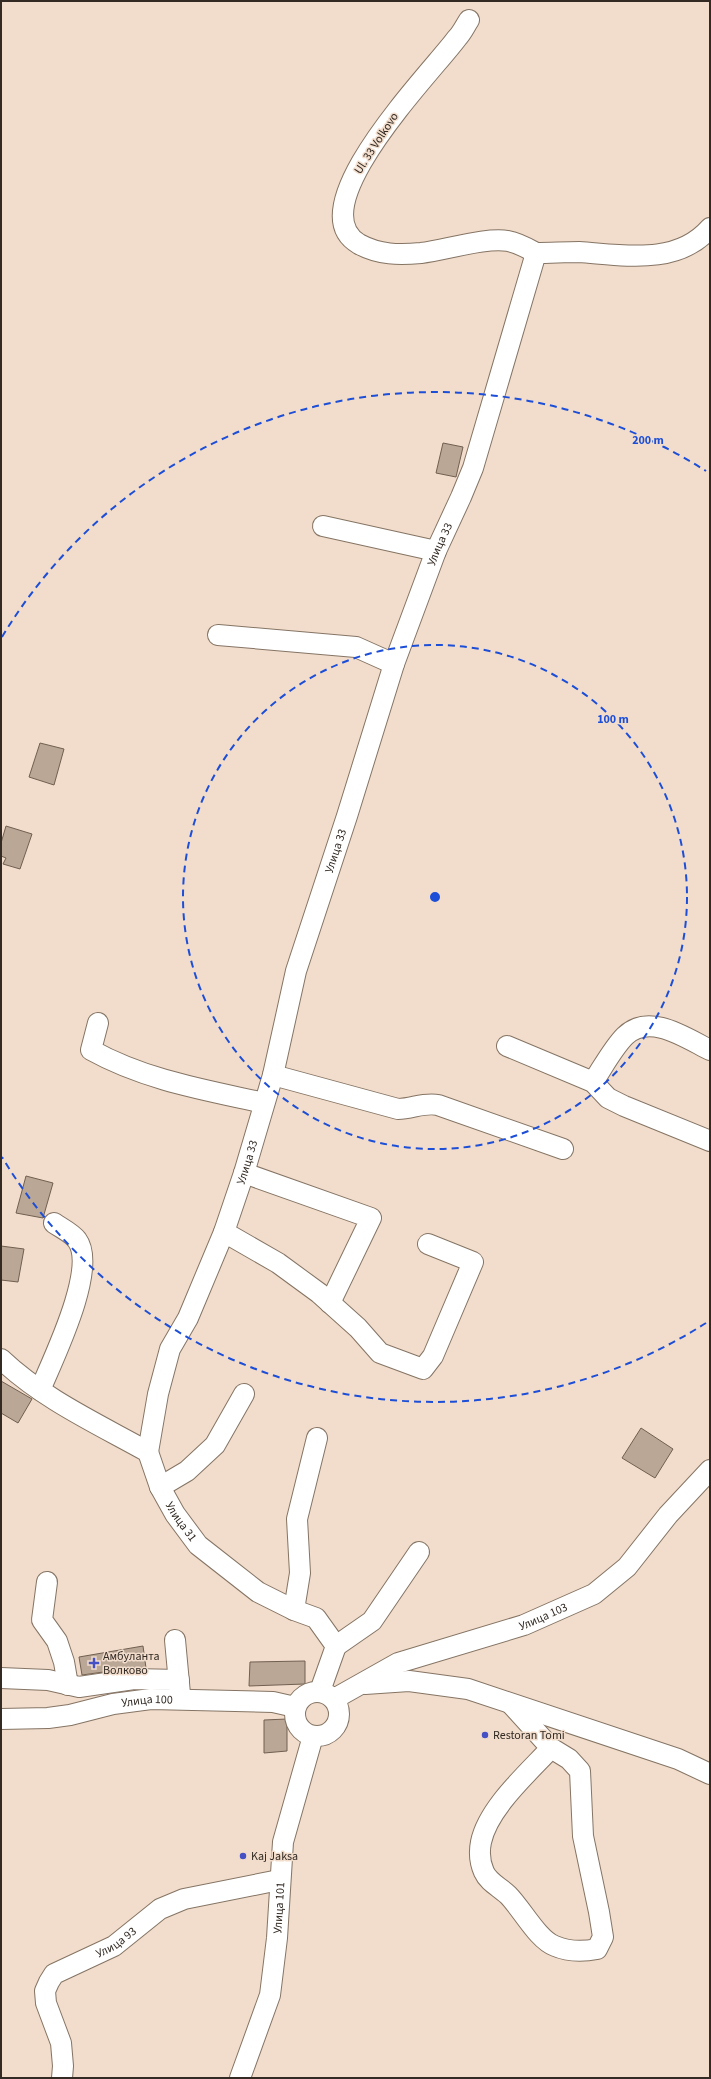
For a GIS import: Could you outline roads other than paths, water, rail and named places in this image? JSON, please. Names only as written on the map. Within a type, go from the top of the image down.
[{"type":"street","name":"Ul. 33 Volkovo","points":[[469,20],[457,38],[394,114],[360,166],[345,202],[343,219],[346,231],[354,241],[367,249],[381,253],[416,253],[497,241],[520,245],[536,253]]},
{"type":"street","points":[[536,253],[578,252],[656,255],[672,252],[687,246],[710,228]]},
{"type":"street","name":"Улица 33","points":[[148,1452],[158,1394],[170,1349],[188,1318],[224,1232],[244,1173],[273,1075],[296,971],[345,823],[394,664],[436,551],[462,497],[473,468],[536,253]]},
{"type":"street","points":[[324,526],[436,551]]},
{"type":"street","points":[[218,635],[356,647],[394,664]]},
{"type":"street","points":[[98,1023],[91,1050],[113,1062],[162,1080],[264,1103]]},
{"type":"street","points":[[593,1082],[625,1036],[636,1028],[653,1026],[669,1030],[710,1050]]},
{"type":"street","points":[[507,1046],[593,1082],[608,1098],[624,1106],[710,1141]]},
{"type":"street","points":[[273,1075],[398,1109],[432,1104],[438,1105],[563,1150]]},
{"type":"street","points":[[244,1173],[371,1218],[330,1303]]},
{"type":"street","points":[[40,1390],[75,1307],[83,1261],[77,1240],[54,1223]]},
{"type":"street","points":[[224,1232],[278,1263],[330,1303],[358,1328],[380,1353],[422,1369],[433,1356],[473,1262],[428,1244]]},
{"type":"street","points":[[1,1359],[40,1390],[148,1452]]},
{"type":"street","points":[[160,1487],[187,1471],[215,1445],[244,1394]]},
{"type":"street","points":[[294,1610],[300,1573],[297,1519],[317,1438]]},
{"type":"street","name":"Улица 31","points":[[148,1452],[160,1487],[175,1514],[198,1545],[258,1592],[294,1610],[316,1618],[336,1646]]},
{"type":"street","name":"Улица 103","points":[[327,1695],[361,1684],[398,1663],[524,1625],[594,1594],[627,1567],[668,1515],[710,1470]]},
{"type":"street","points":[[327,1695],[336,1646],[372,1621],[419,1552]]},
{"type":"street","points":[[47,1582],[42,1620],[57,1641],[64,1662],[68,1685]]},
{"type":"street","points":[[1,1678],[48,1680],[68,1685],[89,1686],[134,1679],[180,1689],[175,1640]]},
{"type":"street","points":[[361,1684],[409,1681],[468,1689],[512,1705],[678,1759],[710,1774]]},
{"type":"street","name":"Улица 100","points":[[1,1719],[48,1718],[150,1699],[180,1689],[272,1702],[295,1707]]},
{"type":"street","points":[[305,1695],[327,1695],[338,1706],[338,1721],[329,1733],[313,1736],[300,1729],[294,1714],[295,1707],[305,1695]]},
{"type":"street","points":[[512,1705],[551,1748],[570,1759],[580,1771],[583,1836],[599,1912],[602,1937],[597,1949],[580,1952],[554,1946],[543,1937],[508,1894],[492,1883],[485,1873],[480,1858],[480,1843],[485,1828],[502,1802],[551,1748]]},
{"type":"street","name":"Улица 101","points":[[240,2078],[270,1996],[277,1938],[283,1842],[313,1736]]},
{"type":"street","name":"Улица 93","points":[[62,2078],[63,2066],[61,2043],[46,2003],[45,1992],[54,1974],[114,1946],[140,1924],[171,1903],[184,1899],[280,1880]]},
{"type":"place","name":"Амбуланта Волково","points":[[94,1663]]},
{"type":"place","name":"Restoran Tomi","points":[[485,1735]]},
{"type":"place","name":"Kaj Jaksa","points":[[243,1856]]}]
